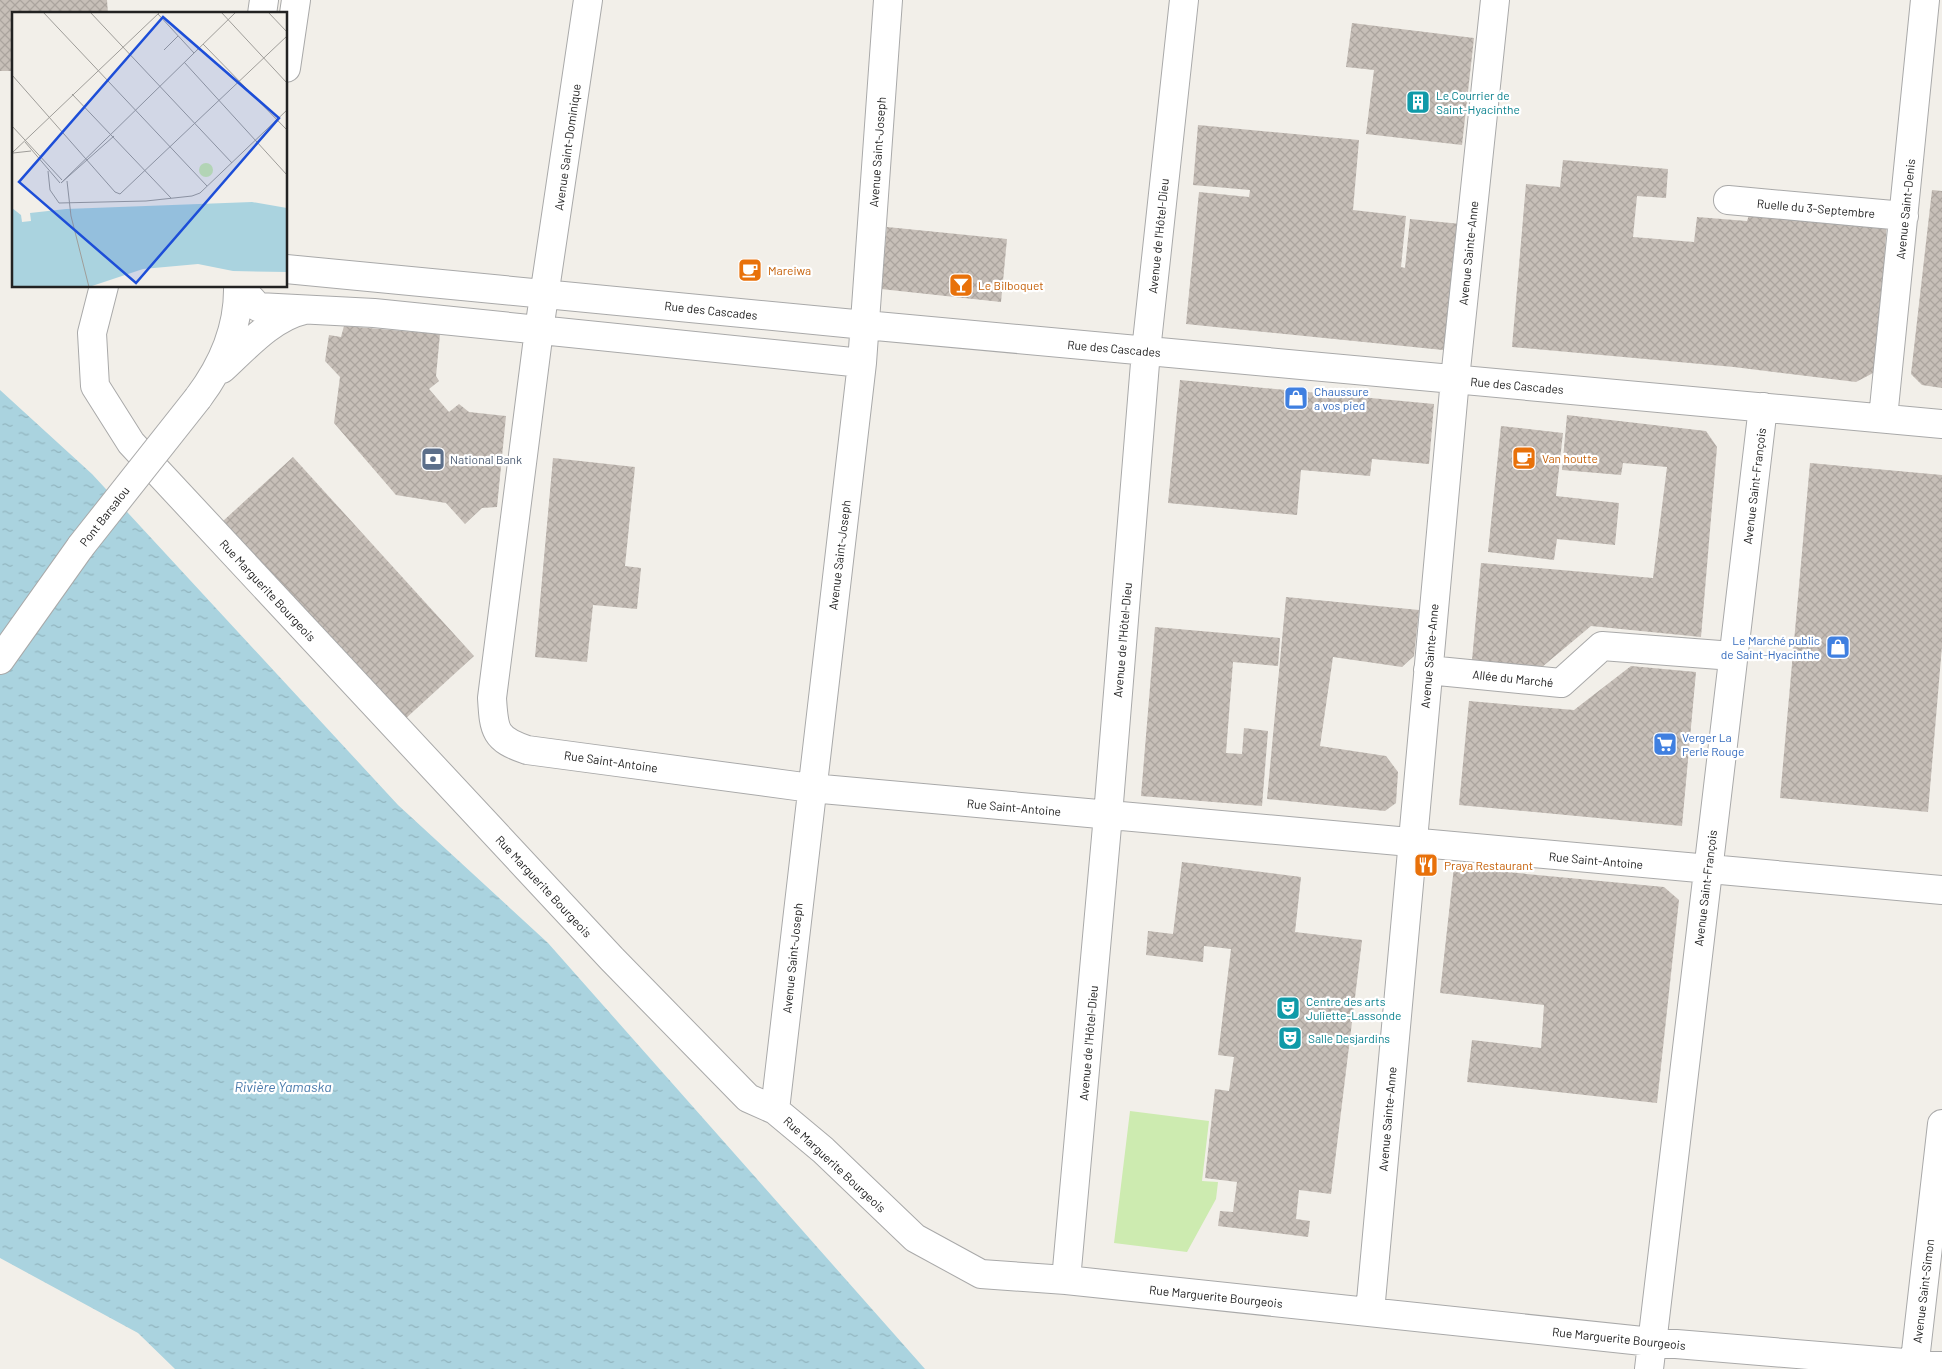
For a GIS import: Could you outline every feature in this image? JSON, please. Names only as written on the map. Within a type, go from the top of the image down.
[{"type":"street","points":[[288,54],[296,0]]},
{"type":"street","name":"Avenue Saint-Dominique","points":[[539,330],[588,0]]},
{"type":"street","name":"Avenue Saint-Joseph","points":[[775,1110],[862,363],[888,0]]},
{"type":"street","name":"Avenue de l'Hôtel-Dieu","points":[[1066,1280],[1108,815],[1146,351],[1184,0]]},
{"type":"street","name":"Avenue Sainte-Anne","points":[[1370,1312],[1455,379],[1495,0]]},
{"type":"street","name":"Avenue Saint-Denis","points":[[1884,418],[1926,0]]},
{"type":"street","name":"Ruelle du 3-Septembre","points":[[1728,200],[1904,216]]},
{"type":"street","name":"Rue des Cascades","points":[[288,268],[865,325],[1942,424]]},
{"type":"street","name":"Rue Marguerite Bourgeois","points":[[103,288],[92,333],[95,386],[131,443],[619,966],[748,1098],[775,1110],[823,1150],[915,1238],[981,1274],[1066,1280],[1652,1342],[1914,1366],[1942,1366]]},
{"type":"street","points":[[206,387],[234,332],[239,288]]},
{"type":"street","points":[[243,288],[259,297],[310,309],[374,313],[862,363]]},
{"type":"street","points":[[257,337],[259,297]]},
{"type":"street","points":[[206,387],[257,337],[291,315],[310,309]]},
{"type":"street","name":"Rue Saint-Antoine","points":[[539,330],[492,698],[494,728],[508,744],[527,750],[811,788],[1942,890]]},
{"type":"street","name":"Pont Barsalou","points":[[0,660],[80,546],[206,387]]},
{"type":"street","name":"Avenue Saint-François","points":[[1649,1369],[1763,407]]},
{"type":"street","name":"Allée du Marché","points":[[1428,670],[1560,683],[1602,646],[1733,656]]},
{"type":"street","name":"Avenue Saint-Simon","points":[[1914,1366],[1942,1124]]},
{"type":"green space","points":[[1130,1111],[1209,1121],[1202,1181],[1218,1182],[1216,1199],[1187,1252],[1114,1243]]},
{"type":"water","name":"Rivière Yamaska","points":[[0,390],[92,474],[398,805],[548,943],[925,1369],[175,1369],[138,1333],[0,1258]]},
{"type":"building","points":[[0,0],[107,0],[108,12],[12,12],[12,71],[0,71]]},
{"type":"building","name":"Le Courrier de Saint-Hyacinthe","points":[[1352,23],[1474,38],[1462,145],[1366,134],[1374,70],[1346,67]]},
{"type":"building","points":[[1198,125],[1359,140],[1353,210],[1406,216],[1401,267],[1405,268],[1410,219],[1461,224],[1451,343],[1443,350],[1186,324],[1199,192],[1249,197],[1250,190],[1193,185]]},
{"type":"building","points":[[1563,160],[1668,169],[1666,198],[1637,196],[1633,237],[1694,242],[1697,217],[1747,221],[1752,207],[1887,221],[1877,371],[1856,382],[1734,367],[1512,347],[1526,184],[1560,187]]},
{"type":"building","points":[[1932,190],[1942,191],[1942,388],[1922,385],[1911,374]]},
{"type":"building","points":[[887,227],[1007,239],[1001,302],[881,289]]},
{"type":"building","name":"National Bank","points":[[344,326],[440,334],[436,376],[439,381],[429,389],[449,412],[459,404],[469,412],[506,416],[497,507],[482,508],[465,524],[446,503],[396,495],[334,423],[340,377],[325,361],[329,335],[341,337]]},
{"type":"building","points":[[1180,380],[1434,404],[1429,464],[1372,459],[1370,476],[1301,470],[1297,515],[1168,503]]},
{"type":"building","points":[[1567,415],[1706,431],[1717,447],[1701,637],[1591,626],[1542,667],[1472,660],[1481,563],[1653,578],[1667,467],[1623,463],[1621,475],[1562,470]]},
{"type":"building","points":[[1501,426],[1563,433],[1556,496],[1619,503],[1615,545],[1557,539],[1554,560],[1488,552]]},
{"type":"building","points":[[293,457],[474,656],[404,720],[223,521]]},
{"type":"building","points":[[553,458],[635,467],[625,566],[641,568],[637,609],[593,605],[587,662],[535,657]]},
{"type":"building","points":[[1810,463],[1942,475],[1942,646],[1928,812],[1780,798]]},
{"type":"building","points":[[1286,597],[1419,610],[1414,656],[1402,667],[1333,657],[1320,746],[1386,756],[1398,772],[1396,803],[1385,811],[1267,799]]},
{"type":"building","points":[[1155,627],[1280,638],[1278,666],[1233,662],[1226,753],[1242,754],[1244,728],[1268,731],[1262,806],[1141,796]]},
{"type":"building","points":[[1631,666],[1696,672],[1682,826],[1459,805],[1469,701],[1574,710]]},
{"type":"building","name":"Centre des arts Juliette-Lassonde","points":[[1182,862],[1301,877],[1295,932],[1362,940],[1331,1194],[1299,1190],[1296,1219],[1310,1221],[1308,1237],[1218,1226],[1220,1211],[1233,1212],[1237,1182],[1205,1178],[1215,1089],[1229,1091],[1234,1057],[1218,1055],[1231,949],[1204,946],[1203,962],[1146,955],[1148,931],[1173,934]]},
{"type":"building","points":[[1454,867],[1664,887],[1679,900],[1657,1103],[1467,1082],[1472,1040],[1541,1048],[1544,1005],[1440,993]]},
{"type":"place","name":"Le Courrier de Saint-Hyacinthe","points":[[1418,102]]},
{"type":"place","name":"Mareiwa","points":[[750,270]]},
{"type":"place","name":"Le Bilboquet","points":[[961,285]]},
{"type":"place","name":"Chaussure a vos pied","points":[[1296,398]]},
{"type":"place","name":"Van houtte","points":[[1524,458]]},
{"type":"place","name":"National Bank","points":[[433,459]]},
{"type":"place","name":"Le Marché public de Saint-Hyacinthe","points":[[1838,647]]},
{"type":"place","name":"Verger La Perle Rouge","points":[[1665,744]]},
{"type":"place","name":"Praya Restaurant","points":[[1426,865]]},
{"type":"place","name":"Centre des arts Juliette-Lassonde","points":[[1288,1008]]},
{"type":"place","name":"Salle Desjardins","points":[[1290,1038]]}]
